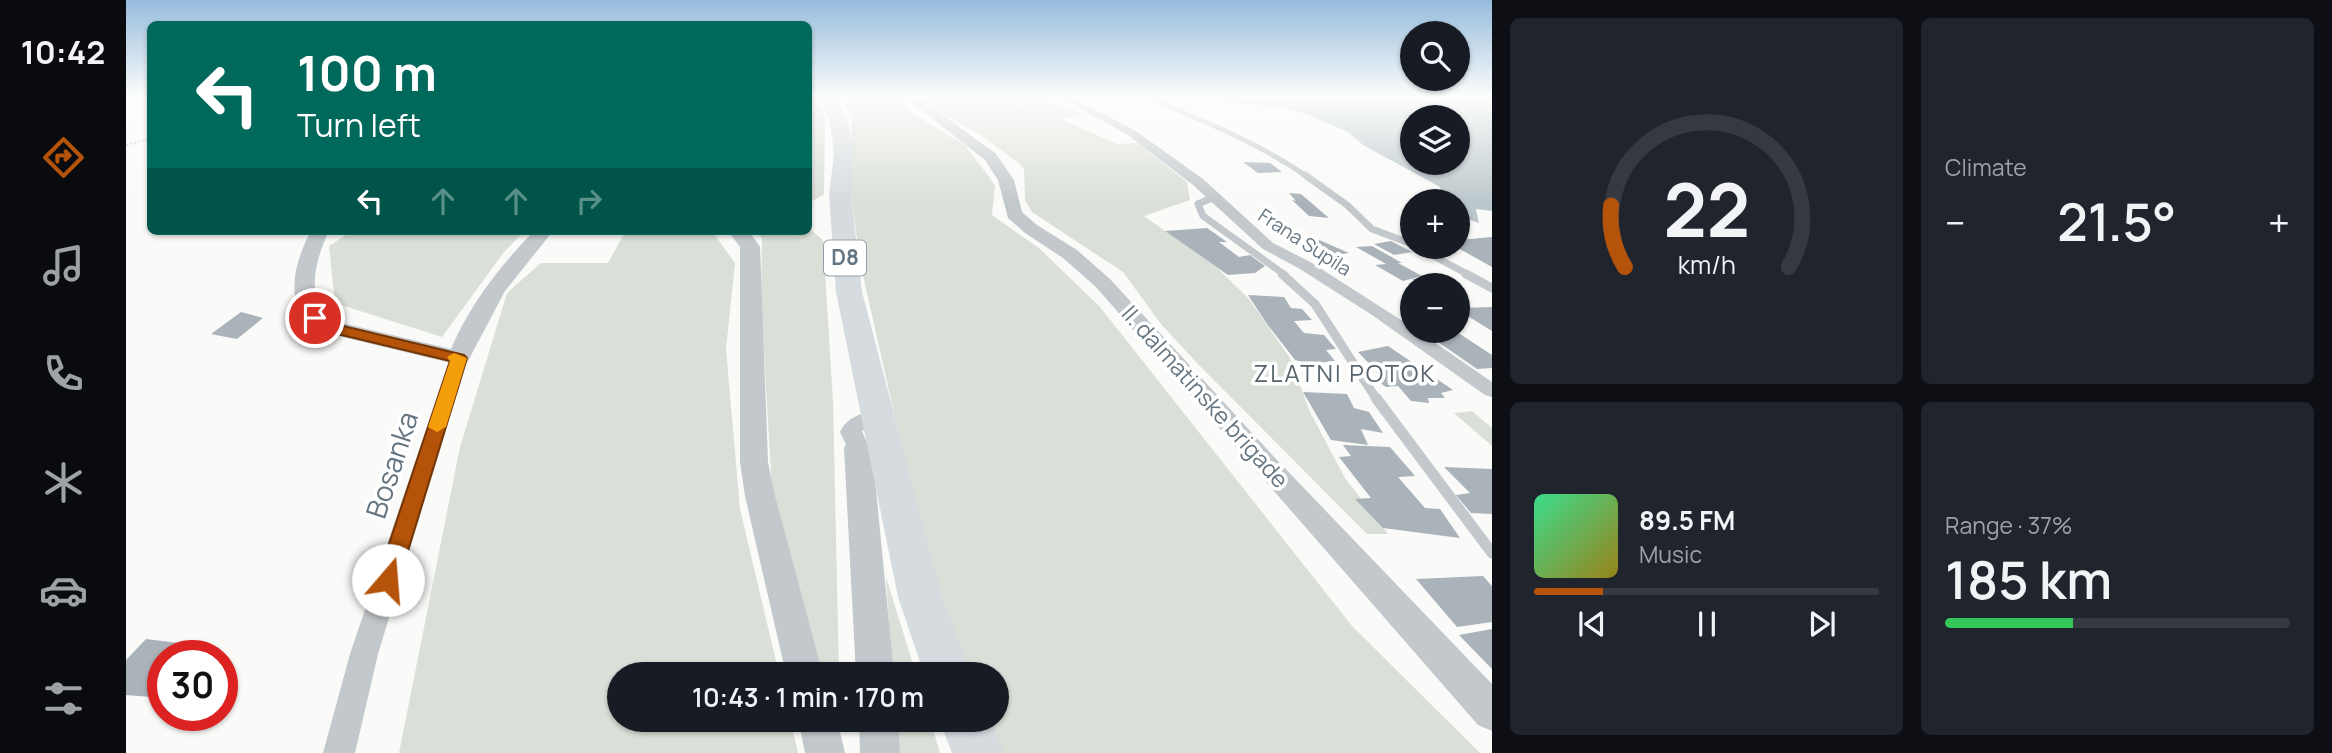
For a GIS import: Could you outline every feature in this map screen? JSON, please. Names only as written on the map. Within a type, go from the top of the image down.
[{"type":"main road","name":"D8","points":[[841,133],[844,155],[840,194],[849,292],[868,432],[920,597],[944,662]]},
{"type":"main road","points":[[969,732],[978,753]]},
{"type":"street","name":"II. dalmatinske brigade","points":[[959,133],[991,157],[1006,180],[1014,215],[1070,254],[1112,293],[1492,712]]},
{"type":"street","name":"Frana Supila","points":[[1132,133],[1172,161],[1268,246],[1306,266],[1378,312],[1492,391]]},
{"type":"street","points":[[318,235],[312,245],[304,288],[307,305],[315,318],[330,327],[459,358],[477,317],[514,262],[540,235]]},
{"type":"street","points":[[742,235],[750,247],[754,462],[802,662]]},
{"type":"street","name":"Bosanka","points":[[339,753],[364,654],[459,358]]},
{"type":"street","points":[[868,432],[875,662]]},
{"type":"street","points":[[820,732],[825,753]]},
{"type":"street","points":[[879,732],[880,753]]},
{"type":"lane","points":[[1231,133],[1288,163],[1347,205],[1373,229],[1400,240]]},
{"type":"lane","points":[[1212,198],[1198,204],[1203,216],[1284,275],[1315,304],[1370,390],[1492,554]]},
{"type":"lane","points":[[1439,259],[1492,288]]},
{"type":"path","points":[[126,145],[147,140]]},
{"type":"shaded area","points":[[812,133],[825,133],[824,194],[812,201]]},
{"type":"shaded area","points":[[851,133],[945,133],[965,145],[995,185],[992,215],[1040,249],[1100,307],[1352,626],[1480,753],[1002,753],[991,732],[1009,732],[1009,662],[962,662],[923,542],[860,262],[849,179]]},
{"type":"shaded area","points":[[977,133],[1093,133],[1117,144],[1138,143],[1187,182],[1190,200],[1144,216],[1216,267],[1249,299],[1290,358],[1310,412],[1345,478],[1388,534],[1367,534],[1196,362],[1161,324],[1123,272],[1032,212],[1025,200],[1024,170],[1020,164]]},
{"type":"shaded area","points":[[1349,133],[1400,133],[1400,165],[1363,145]]},
{"type":"shaded area","points":[[1470,133],[1492,133],[1492,211],[1476,209],[1479,223],[1470,220],[1470,189],[1440,187],[1418,175],[1470,175]]},
{"type":"shaded area","points":[[812,231],[823,240],[833,401],[839,662],[820,662],[772,489],[761,301],[762,238],[759,235],[812,235]]},
{"type":"shaded area","points":[[346,235],[521,235],[504,252],[442,337],[335,303],[329,246]]},
{"type":"shaded area","points":[[623,235],[715,235],[735,263],[726,349],[740,509],[776,662],[607,662],[607,732],[793,732],[798,753],[399,753],[460,447],[507,293],[541,263],[608,263]]},
{"type":"shaded area","points":[[1472,411],[1492,428],[1492,446],[1454,413]]},
{"type":"shaded area","points":[[886,577],[912,662],[891,662]]},
{"type":"shaded area","points":[[896,732],[934,732],[940,753],[897,753]]},
{"type":"building","points":[[1243,162],[1270,163],[1282,172],[1258,173]]},
{"type":"building","points":[[1289,193],[1301,194],[1329,218],[1309,216],[1292,200],[1296,201]]},
{"type":"building","points":[[1207,228],[1227,242],[1219,242],[1239,257],[1250,255],[1265,266],[1255,273],[1228,275],[1165,231]]},
{"type":"building","points":[[1492,237],[1492,267],[1470,255],[1470,239]]},
{"type":"building","points":[[1319,240],[1349,253],[1336,255],[1307,241]]},
{"type":"building","points":[[1391,241],[1400,246],[1400,254],[1394,255],[1374,244]]},
{"type":"building","points":[[1372,246],[1416,273],[1400,273],[1400,279],[1375,265],[1386,264],[1356,247]]},
{"type":"building","points":[[1248,295],[1284,297],[1291,308],[1302,309],[1312,320],[1294,321],[1304,333],[1324,335],[1336,349],[1326,350],[1335,361],[1308,364],[1295,360]]},
{"type":"building","points":[[1492,307],[1492,331],[1470,317],[1470,308]]},
{"type":"building","points":[[241,312],[263,318],[237,339],[211,334]]},
{"type":"building","points":[[1470,341],[1492,355],[1492,368],[1477,369],[1440,343],[1470,343]]},
{"type":"building","points":[[1388,346],[1453,390],[1441,393],[1445,398],[1428,398],[1429,403],[1411,401],[1398,386],[1386,387],[1372,377],[1382,377],[1358,352]]},
{"type":"building","points":[[1303,392],[1347,394],[1354,408],[1369,412],[1383,433],[1361,429],[1368,445],[1331,440]]},
{"type":"building","points":[[1343,445],[1390,447],[1415,476],[1398,477],[1425,508],[1440,509],[1460,538],[1383,528],[1355,499],[1371,498],[1339,457],[1351,456]]},
{"type":"building","points":[[1444,467],[1492,469],[1492,514],[1471,513],[1456,495],[1470,493]]},
{"type":"building","points":[[1483,576],[1492,586],[1492,622],[1457,627],[1416,579]]},
{"type":"building","points":[[1492,629],[1492,669],[1459,635]]},
{"type":"building","points":[[146,639],[154,640],[147,640],[147,697],[126,695],[126,660]]},
{"type":"slow traffic","points":[[437,427],[459,358],[454,357]]},
{"type":"district","name":"ZLATNI POTOK","points":[[1345,374]]},
{"type":"route","points":[[315,318],[330,327],[459,358],[388,580]]}]
